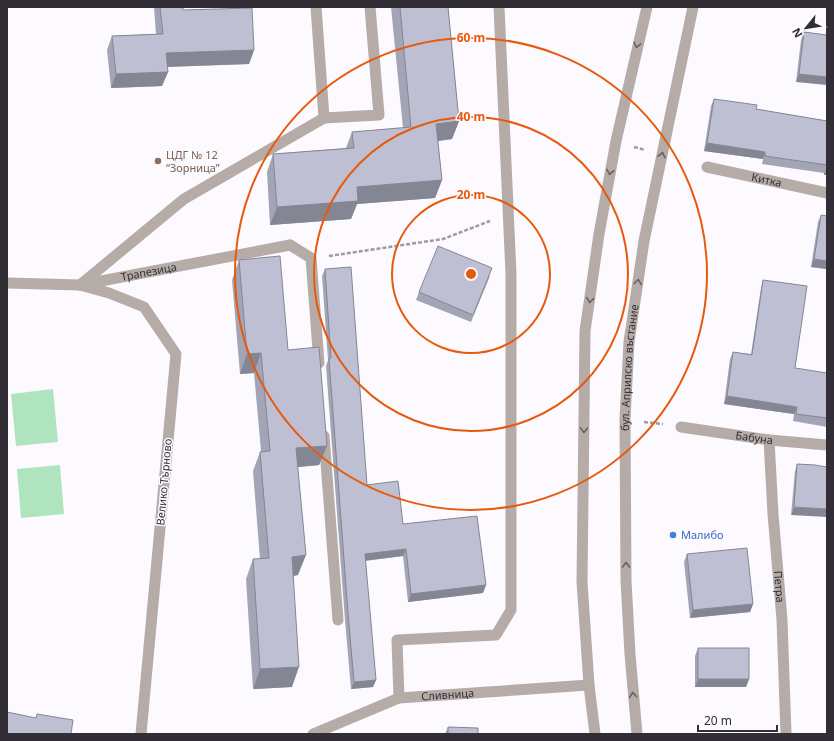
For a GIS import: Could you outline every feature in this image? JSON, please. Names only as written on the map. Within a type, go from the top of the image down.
[{"type":"street","points":[[316,7],[324,118]]},
{"type":"street","points":[[80,286],[184,199],[324,118],[379,115],[370,7]]},
{"type":"street","points":[[399,698],[397,640],[496,635],[511,610],[511,274],[499,7]]},
{"type":"street","points":[[595,734],[589,685],[582,582],[585,331],[599,234],[615,149],[632,65],[647,7]]},
{"type":"street","name":"бул. Априлско въстание","points":[[637,734],[630,654],[626,581],[625,419],[630,342],[644,241],[693,7]]},
{"type":"street","name":"Китка","points":[[707,167],[827,193]]},
{"type":"street","name":"Трапезица","points":[[7,283],[80,286],[290,245],[311,258]]},
{"type":"street","points":[[311,258],[320,376]]},
{"type":"street","name":"Велико Търново","points":[[80,286],[109,293],[144,307],[176,354],[141,734]]},
{"type":"street","points":[[323,424],[338,620]]},
{"type":"street","name":"Бабуна","points":[[681,427],[769,440],[827,444]]},
{"type":"street","name":"Петра","points":[[769,440],[773,514],[782,620],[786,734]]},
{"type":"street","name":"Сливница","points":[[313,734],[399,698],[589,685]]},
{"type":"path","points":[[311,258],[443,239],[508,213]]},
{"type":"path","points":[[625,419],[681,427]]},
{"type":"green space","points":[[53,389],[58,442],[16,446],[11,394]]},
{"type":"green space","points":[[60,465],[64,514],[21,518],[17,469]]},
{"type":"building","points":[[160,7],[183,7],[183,10],[252,8],[254,50],[166,53],[168,72],[116,74],[112,36],[163,34]]},
{"type":"building","points":[[400,7],[448,7],[459,121],[436,124],[442,180],[357,187],[358,201],[277,207],[273,154],[354,148],[352,132],[411,127]]},
{"type":"building","points":[[804,32],[827,35],[827,77],[799,74]]},
{"type":"building","points":[[714,99],[757,105],[756,109],[827,121],[827,165],[765,156],[765,152],[707,143]]},
{"type":"building","points":[[821,215],[827,216],[827,261],[814,259]]},
{"type":"building","points":[[438,246],[492,268],[473,315],[419,292]]},
{"type":"building","points":[[280,256],[288,350],[319,347],[327,446],[296,448],[306,555],[292,557],[299,667],[260,669],[253,559],[269,558],[260,452],[270,451],[261,353],[247,354],[239,260]]},
{"type":"building","points":[[351,267],[367,485],[398,481],[403,524],[477,516],[486,585],[411,594],[406,549],[365,554],[376,680],[354,682],[329,359],[331,358],[325,269]]},
{"type":"building","points":[[763,280],[807,286],[795,368],[827,373],[827,418],[796,414],[797,407],[727,396],[733,352],[752,355]]},
{"type":"building","points":[[797,464],[827,467],[827,509],[794,507]]},
{"type":"building","points":[[747,548],[753,604],[693,610],[687,554]]},
{"type":"building","points":[[698,648],[749,648],[749,679],[698,679]]},
{"type":"building","points":[[7,712],[36,718],[37,714],[73,720],[71,734],[7,734]]},
{"type":"building","points":[[448,727],[478,728],[478,734],[448,734]]},
{"type":"place","name":"ЦДГ № 12 “Зорница”","points":[[158,161]]},
{"type":"place","name":"Малибо","points":[[673,535]]}]
